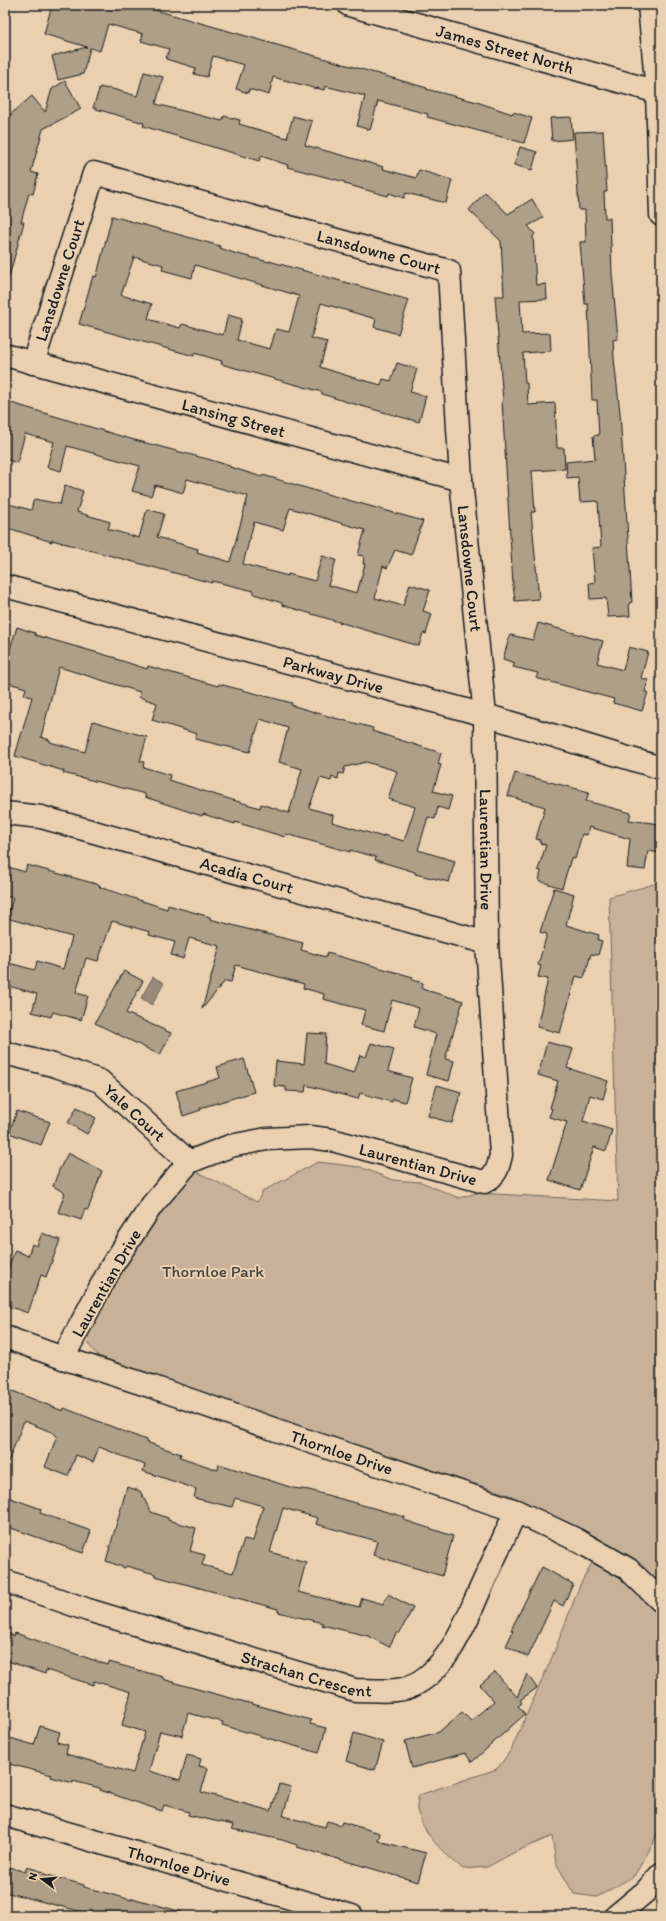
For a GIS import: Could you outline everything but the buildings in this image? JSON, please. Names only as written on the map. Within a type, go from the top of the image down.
[{"type":"street","name":"James Street North","points":[[349,5],[659,92]]},
{"type":"street","points":[[649,5],[659,92],[661,215]]},
{"type":"street","name":"Lansdowne Court","points":[[33,363],[94,173],[449,271],[461,480],[485,715]]},
{"type":"street","name":"Lansing Street","points":[[5,355],[461,480]]},
{"type":"street","name":"Parkway Drive","points":[[5,586],[485,715],[661,768]]},
{"type":"street","name":"Laurentian Drive","points":[[64,1358],[111,1267],[152,1205],[189,1162],[230,1146],[267,1139],[310,1137],[332,1140],[484,1182],[493,1177],[498,1171],[501,1155],[487,943],[485,715]]},
{"type":"street","name":"Acadia Court","points":[[5,813],[41,817],[487,943]]},
{"type":"street","name":"Yale Court","points":[[5,1053],[53,1065],[100,1081],[189,1162]]},
{"type":"street","name":"Thornloe Drive","points":[[5,1336],[64,1358],[516,1511],[575,1539],[628,1569],[661,1601]]},
{"type":"street","name":"Strachan Crescent","points":[[5,1581],[95,1612],[355,1690],[381,1691],[408,1687],[424,1678],[438,1666],[453,1645],[516,1511]]},
{"type":"street","name":"Thornloe Drive","points":[[5,1815],[352,1916]]},
{"type":"street","points":[[616,1916],[645,1892],[661,1874]]},
{"type":"green space","name":"Thornloe Park","points":[[661,882],[661,1822],[653,1844],[634,1876],[597,1897],[574,1894],[556,1863],[552,1836],[515,1852],[487,1867],[463,1869],[442,1850],[424,1828],[417,1807],[419,1795],[497,1769],[511,1750],[553,1655],[580,1585],[603,1542],[512,1496],[176,1386],[98,1356],[89,1345],[88,1334],[136,1247],[154,1221],[195,1171],[257,1202],[263,1191],[318,1162],[360,1167],[393,1180],[421,1182],[459,1198],[477,1193],[618,1201],[609,897]]},
{"type":"shaded area","points":[[153,977],[164,983],[152,1005],[141,998]]}]
